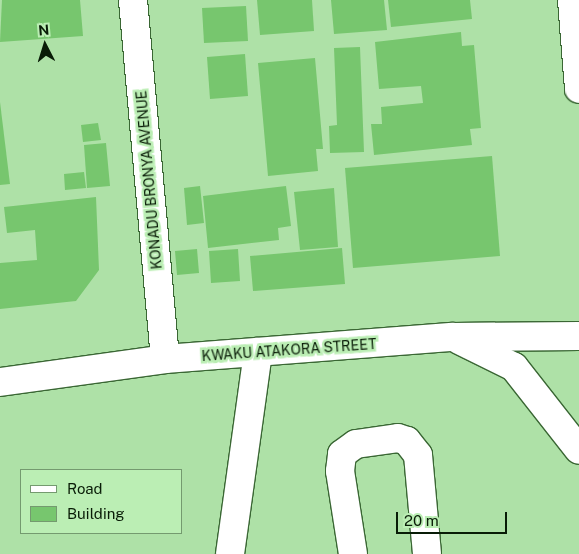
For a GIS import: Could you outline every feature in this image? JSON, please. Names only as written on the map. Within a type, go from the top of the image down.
[{"type":"street","name":"KONADU BRONYA AVENUE","points":[[133,0],[166,359]]},
{"type":"street","points":[[572,0],[579,89]]},
{"type":"street","name":"KWAKU ATAKORA STREET","points":[[0,382],[166,359],[453,337],[579,336]]},
{"type":"street","points":[[453,337],[514,367],[579,450]]},
{"type":"street","points":[[230,554],[258,352]]},
{"type":"street","points":[[353,554],[340,471],[342,454],[356,444],[398,438],[407,441],[418,455],[428,554]]},
{"type":"building","points":[[2,0],[80,0],[83,36],[0,42]]},
{"type":"building","points":[[257,0],[312,0],[314,31],[260,35]]},
{"type":"building","points":[[331,0],[384,0],[387,30],[334,34]]},
{"type":"building","points":[[388,0],[470,0],[472,19],[391,27]]},
{"type":"building","points":[[246,6],[248,41],[204,43],[202,8]]},
{"type":"building","points":[[461,32],[462,46],[474,45],[481,128],[470,129],[472,145],[374,155],[371,124],[382,124],[381,107],[423,103],[421,86],[379,89],[375,42]]},
{"type":"building","points":[[360,47],[364,152],[330,153],[329,126],[337,125],[334,48]]},
{"type":"building","points":[[245,54],[248,96],[210,99],[207,57]]},
{"type":"building","points":[[315,58],[323,149],[316,149],[318,171],[268,176],[258,63]]},
{"type":"building","points":[[0,102],[10,184],[0,185]]},
{"type":"building","points":[[98,123],[101,140],[83,142],[81,125]]},
{"type":"building","points":[[106,143],[110,186],[87,188],[84,145]]},
{"type":"building","points":[[492,156],[500,256],[353,268],[345,168]]},
{"type":"building","points":[[84,172],[86,188],[65,190],[64,174]]},
{"type":"building","points":[[200,186],[204,223],[187,225],[184,188]]},
{"type":"building","points":[[286,186],[291,226],[278,228],[279,240],[208,248],[203,196]]},
{"type":"building","points":[[334,188],[338,247],[300,250],[294,192]]},
{"type":"building","points":[[96,197],[99,270],[76,301],[0,309],[0,263],[37,260],[35,230],[7,233],[4,207]]},
{"type":"building","points":[[342,248],[345,284],[253,291],[250,256]]},
{"type":"building","points":[[197,249],[199,273],[177,275],[175,251]]},
{"type":"building","points":[[238,249],[240,281],[211,283],[209,251]]}]
